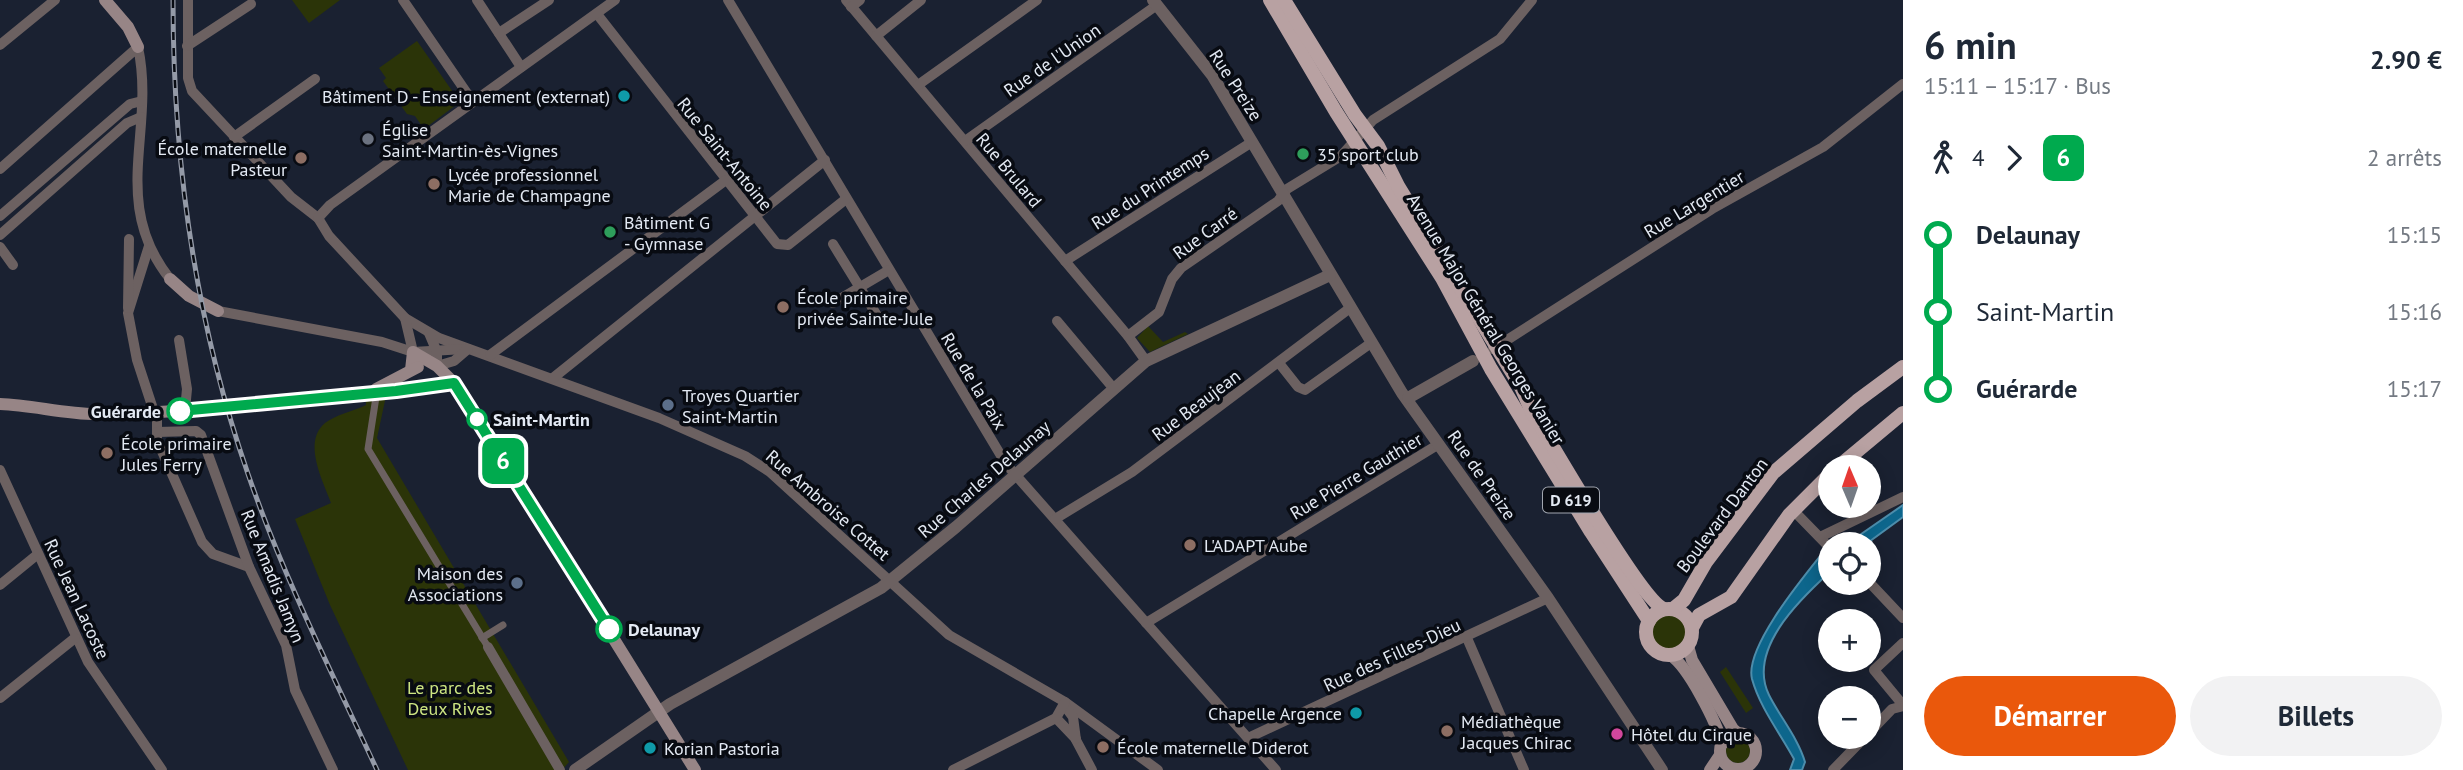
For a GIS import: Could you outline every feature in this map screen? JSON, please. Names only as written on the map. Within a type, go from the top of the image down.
[{"type":"main road","points":[[105,0],[128,27],[138,47]]},
{"type":"main road","name":"Avenue Major Général Georges Vanier","points":[[1270,0],[1354,141],[1442,278],[1478,358],[1648,621]]},
{"type":"main road","name":"D 619","points":[[1284,0],[1364,127],[1497,347],[1532,412],[1636,581],[1653,603],[1669,609]]},
{"type":"main road","points":[[170,279],[189,296],[218,311]]},
{"type":"main road","points":[[411,370],[414,352],[437,359],[660,710],[695,770]]},
{"type":"main road","points":[[352,394],[384,387],[411,370],[437,359]]},
{"type":"main road","points":[[411,388],[429,376],[437,359]]},
{"type":"main road","name":"Boulevard Danton","points":[[1669,609],[1684,600],[1706,562],[1773,473],[1857,401],[1903,368]]},
{"type":"main road","points":[[0,404],[93,414],[199,410],[454,383]]},
{"type":"main road","points":[[0,396],[25,405]]},
{"type":"main road","points":[[1852,455],[1903,413]]},
{"type":"main road","points":[[1692,628],[1685,616],[1669,609],[1648,621],[1646,634],[1651,647],[1670,655],[1682,666],[1717,728],[1721,750],[1733,769],[1755,764],[1752,742],[1739,734],[1694,663],[1688,646],[1692,628],[1702,613],[1731,597],[1793,510],[1818,486]]},
{"type":"main road","points":[[1670,655],[1688,646]]},
{"type":"main road","points":[[1710,770],[1728,737],[1739,734]]},
{"type":"street","points":[[0,45],[55,0]]},
{"type":"street","points":[[188,0],[188,78],[192,91],[305,211],[318,218],[328,236],[405,318],[414,352]]},
{"type":"street","points":[[403,0],[473,102]]},
{"type":"street","points":[[477,0],[521,67]]},
{"type":"street","points":[[499,33],[549,0]]},
{"type":"street","name":"Rue Saint-Antoine","points":[[593,0],[599,12],[726,180],[782,247],[846,198]]},
{"type":"street","points":[[318,218],[330,205],[615,0]]},
{"type":"street","name":"Rue de la Paix","points":[[729,0],[1006,464],[1276,770]]},
{"type":"street","points":[[876,36],[921,0]]},
{"type":"street","points":[[1364,127],[1500,39],[1532,0]]},
{"type":"street","points":[[918,85],[1036,1]]},
{"type":"street","name":"Rue Brulard","points":[[852,2],[876,36],[1128,336],[1146,362]]},
{"type":"street","name":"Rue de l'Union","points":[[965,141],[1155,3]]},
{"type":"street","name":"Rue Preize","points":[[1155,3],[1212,75],[1283,194]]},
{"type":"street","points":[[187,46],[251,4]]},
{"type":"street","points":[[138,47],[142,101],[137,204],[149,246],[170,279]]},
{"type":"street","points":[[0,169],[138,47]]},
{"type":"street","points":[[234,137],[315,79]]},
{"type":"street","name":"Rue Largentier","points":[[1478,358],[1712,209],[1823,147],[1903,84]]},
{"type":"street","points":[[0,216],[130,104],[142,101]]},
{"type":"street","points":[[0,235],[127,123],[141,117]]},
{"type":"street","name":"Rue Carré","points":[[1128,336],[1159,312],[1172,279],[1188,262],[1341,156],[1364,127]]},
{"type":"street","name":"Rue du Printemps","points":[[1065,261],[1252,142]]},
{"type":"street","points":[[553,378],[825,160]]},
{"type":"street","points":[[490,355],[726,180]]},
{"type":"street","name":"Rue de Preize","points":[[1283,194],[1371,343],[1548,598],[1662,770]]},
{"type":"street","points":[[129,239],[128,313],[157,440],[202,542],[213,554],[249,567]]},
{"type":"street","points":[[833,244],[878,317]]},
{"type":"street","points":[[128,313],[149,246]]},
{"type":"street","points":[[0,247],[13,265]]},
{"type":"street","points":[[833,303],[889,270]]},
{"type":"street","name":"Rue Charles Delaunay","points":[[575,770],[660,710],[890,581],[1146,362],[1330,275]]},
{"type":"street","name":"Rue Beaujean","points":[[1055,519],[1132,472],[1350,308]]},
{"type":"street","points":[[218,311],[382,342],[414,352]]},
{"type":"street","name":"Rue Ambroise Cottet","points":[[405,318],[429,333],[659,418],[745,456],[770,472],[949,635],[1001,663],[1063,702],[1158,770]]},
{"type":"street","points":[[1057,321],[1114,389]]},
{"type":"street","points":[[429,333],[437,359],[454,361],[469,348]]},
{"type":"street","points":[[179,340],[187,389],[185,410]]},
{"type":"street","points":[[1279,363],[1298,387],[1305,390],[1371,343]]},
{"type":"street","points":[[1408,398],[1478,358]]},
{"type":"street","points":[[376,397],[368,449],[561,770]]},
{"type":"street","name":"Rue Amadis Jamyn","points":[[157,432],[196,431],[201,435],[249,567],[286,645],[295,690],[333,770]]},
{"type":"street","name":"Rue Pierre Gauthier","points":[[1146,622],[1439,444]]},
{"type":"street","name":"Rue Jean Lacoste","points":[[0,470],[75,638],[88,662],[162,770]]},
{"type":"street","points":[[1830,532],[1903,497]]},
{"type":"street","points":[[1793,510],[1818,535]]},
{"type":"street","points":[[0,585],[38,554]]},
{"type":"street","points":[[1881,595],[1903,618]]},
{"type":"street","name":"Rue des Filles-Dieu","points":[[1248,738],[1548,598]]},
{"type":"street","points":[[485,642],[503,625]]},
{"type":"street","points":[[0,698],[75,638]]},
{"type":"street","points":[[1467,638],[1524,770]]},
{"type":"street","points":[[1881,720],[1892,709],[1903,706],[1874,670],[1903,643]]},
{"type":"street","points":[[953,770],[1056,718],[1063,702]]},
{"type":"street","points":[[1063,702],[1073,717],[1076,740]]},
{"type":"street","points":[[1056,718],[1076,740],[1092,770]]},
{"type":"street","points":[[1076,740],[1085,727],[1097,724]]},
{"type":"street","points":[[1833,770],[1853,749]]},
{"type":"green space","points":[[292,0],[340,0],[309,23]]},
{"type":"green space","points":[[417,41],[460,102],[424,129],[415,116],[407,114],[383,81],[386,78],[379,68]]},
{"type":"green space","points":[[1148,326],[1163,342],[1185,332],[1188,334],[1150,352],[1137,338]]},
{"type":"green space","name":"Le parc des Deux Rives","points":[[386,396],[377,438],[569,762],[562,770],[408,770],[330,605],[295,519],[331,503],[316,462],[315,440],[318,431],[329,420],[366,405],[366,398]]},
{"type":"green space","points":[[1669,614],[1682,619],[1687,632],[1682,645],[1669,650],[1656,645],[1651,632],[1656,619]]},
{"type":"green space","points":[[1726,667],[1753,708],[1746,713],[1720,672]]},
{"type":"green space","points":[[1738,739],[1747,742],[1750,751],[1747,760],[1738,763],[1729,760],[1726,751],[1729,742]]},
{"type":"water","points":[[1903,505],[1903,517],[1881,533],[1864,532]]},
{"type":"water","points":[[1818,559],[1818,584],[1791,611],[1780,627],[1770,644],[1765,661],[1764,678],[1769,695],[1802,753],[1805,762],[1802,770],[1790,770],[1794,759],[1760,700],[1752,679],[1752,665],[1757,649],[1791,593]]},
{"type":"railway","points":[[173,0],[177,121],[183,181],[201,300],[214,358],[248,474],[277,550],[377,770]]},
{"type":"bus line","name":"6","points":[[180,411],[370,394],[454,383],[609,629]]},
{"type":"place","name":"Bâtiment D - Enseignement (externat)","points":[[624,96]]},
{"type":"place","name":"Église Saint-Martin-ès-Vignes","points":[[368,139]]},
{"type":"place","name":"35 sport club","points":[[1303,154]]},
{"type":"place","name":"École maternelle Pasteur","points":[[301,158]]},
{"type":"place","name":"Lycée professionnel Marie de Champagne","points":[[434,184]]},
{"type":"place","name":"Bâtiment G - Gymnase","points":[[610,232]]},
{"type":"place","name":"École primaire privée Sainte-Jule","points":[[783,307]]},
{"type":"place","name":"Troyes Quartier Saint-Martin","points":[[668,405]]},
{"type":"place","name":"Guérarde","points":[[180,411]]},
{"type":"place","name":"Saint-Martin","points":[[477,419]]},
{"type":"place","name":"École primaire Jules Ferry","points":[[107,453]]},
{"type":"place","name":"L'ADAPT Aube","points":[[1190,545]]},
{"type":"place","name":"Maison des Associations","points":[[517,583]]},
{"type":"place","name":"Delaunay","points":[[609,629]]},
{"type":"place","name":"Chapelle Argence","points":[[1356,713]]},
{"type":"place","name":"Médiathèque Jacques Chirac","points":[[1447,731]]},
{"type":"place","name":"Hôtel du Cirque","points":[[1617,734]]},
{"type":"place","name":"École maternelle Diderot","points":[[1103,747]]},
{"type":"place","name":"Korian Pastoria","points":[[650,748]]}]
